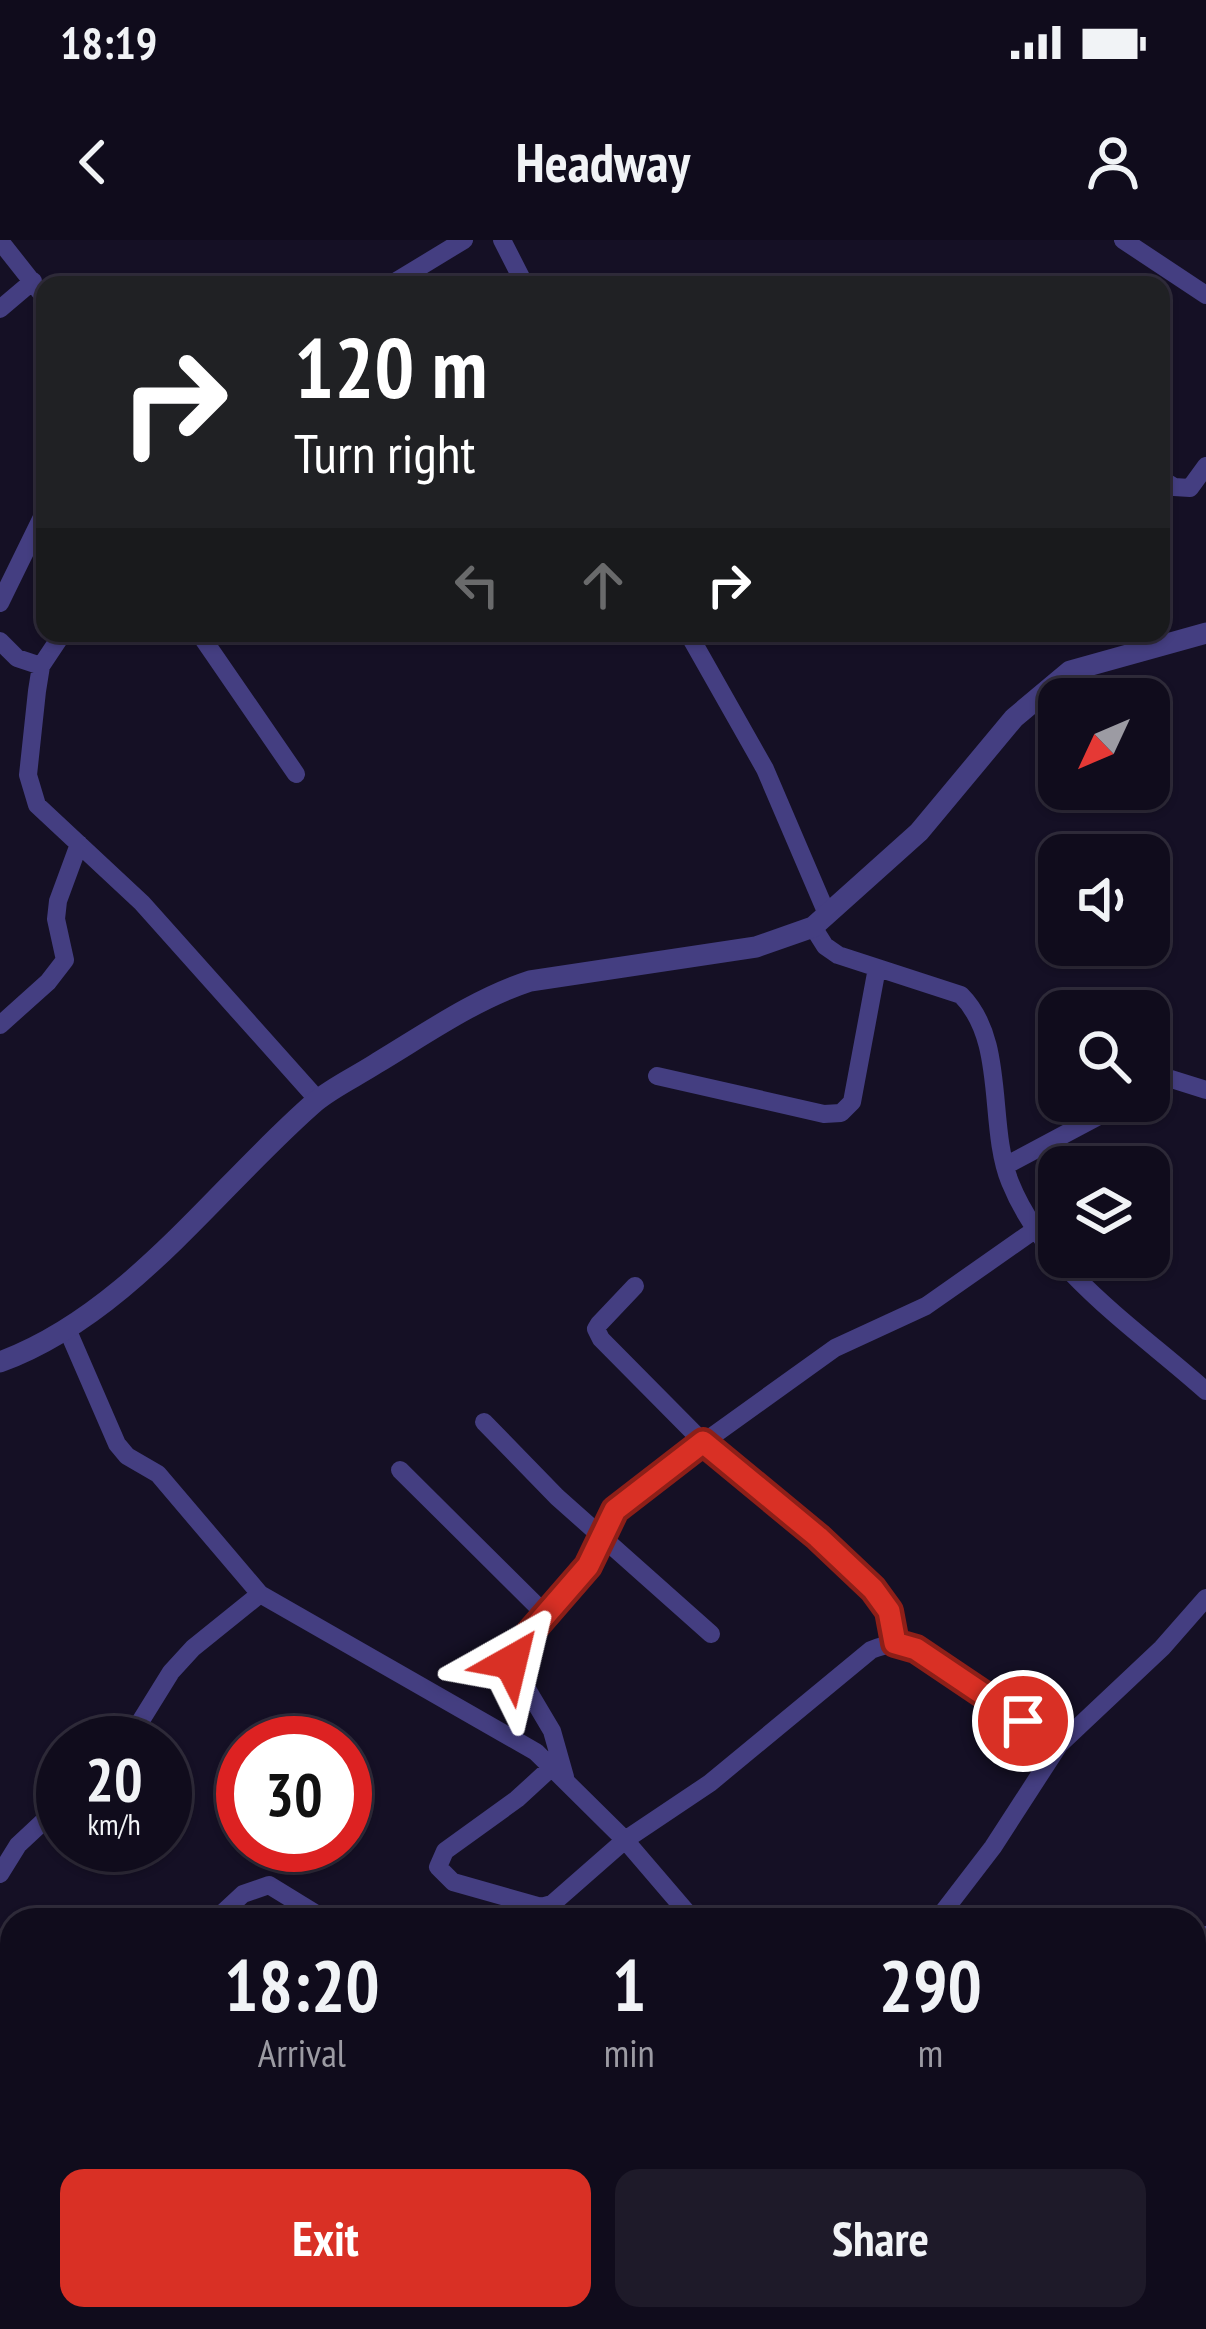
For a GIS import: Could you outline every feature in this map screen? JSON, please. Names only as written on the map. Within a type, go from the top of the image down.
[{"type":"street","points":[[405,276],[464,240]]},
{"type":"street","points":[[502,240],[520,276]]},
{"type":"street","points":[[1123,240],[1206,295]]},
{"type":"street","points":[[0,241],[36,285]]},
{"type":"street","points":[[0,309],[33,281]]},
{"type":"street","points":[[1170,485],[1190,488],[1206,466]]},
{"type":"street","points":[[0,603],[36,529]]},
{"type":"street","points":[[0,1362],[68,1331],[202,1214],[318,1100],[496,992],[530,981],[756,947],[820,921],[920,832],[1014,718],[1070,671],[1206,633]]},
{"type":"street","points":[[0,641],[16,658],[41,666]]},
{"type":"street","points":[[57,642],[41,666],[28,775],[37,805],[142,903],[318,1100]]},
{"type":"street","points":[[205,642],[296,774]]},
{"type":"street","points":[[693,642],[765,769],[825,946],[838,955],[961,995],[971,1005],[988,1055],[1005,1166],[1021,1205],[1078,1277],[1206,1390]]},
{"type":"street","points":[[0,1025],[65,960],[56,919],[58,902],[79,844]]},
{"type":"street","points":[[657,1076],[824,1114],[841,1113],[852,1102],[877,968]]},
{"type":"street","points":[[1170,1079],[1206,1090]]},
{"type":"street","points":[[1005,1166],[1088,1122]]},
{"type":"street","points":[[559,1771],[552,1731],[511,1662],[588,1566],[615,1510],[835,1348],[926,1306],[1036,1229]]},
{"type":"street","points":[[635,1286],[599,1324],[597,1334],[703,1442],[873,1589],[889,1611],[895,1643]]},
{"type":"street","points":[[68,1331],[116,1444],[158,1474],[260,1594],[504,1732],[559,1771],[683,1908]]},
{"type":"street","points":[[484,1422],[602,1538],[711,1634]]},
{"type":"street","points":[[400,1470],[546,1615]]},
{"type":"street","points":[[144,1716],[171,1672],[193,1648],[260,1594]]},
{"type":"street","points":[[946,1908],[993,1847],[1059,1745],[1162,1648],[1206,1598]]},
{"type":"street","points":[[559,1771],[445,1851],[438,1867],[442,1875],[541,1907],[552,1904],[626,1840],[710,1783],[872,1650],[895,1643],[916,1649],[1059,1745]]},
{"type":"street","points":[[0,1874],[18,1845],[36,1828]]},
{"type":"street","points":[[228,1908],[243,1894],[269,1885],[306,1908]]},
{"type":"route","points":[[511,1662],[522,1642],[588,1566],[615,1510],[703,1442],[873,1589],[889,1611],[895,1643],[916,1649],[1023,1721]]}]
